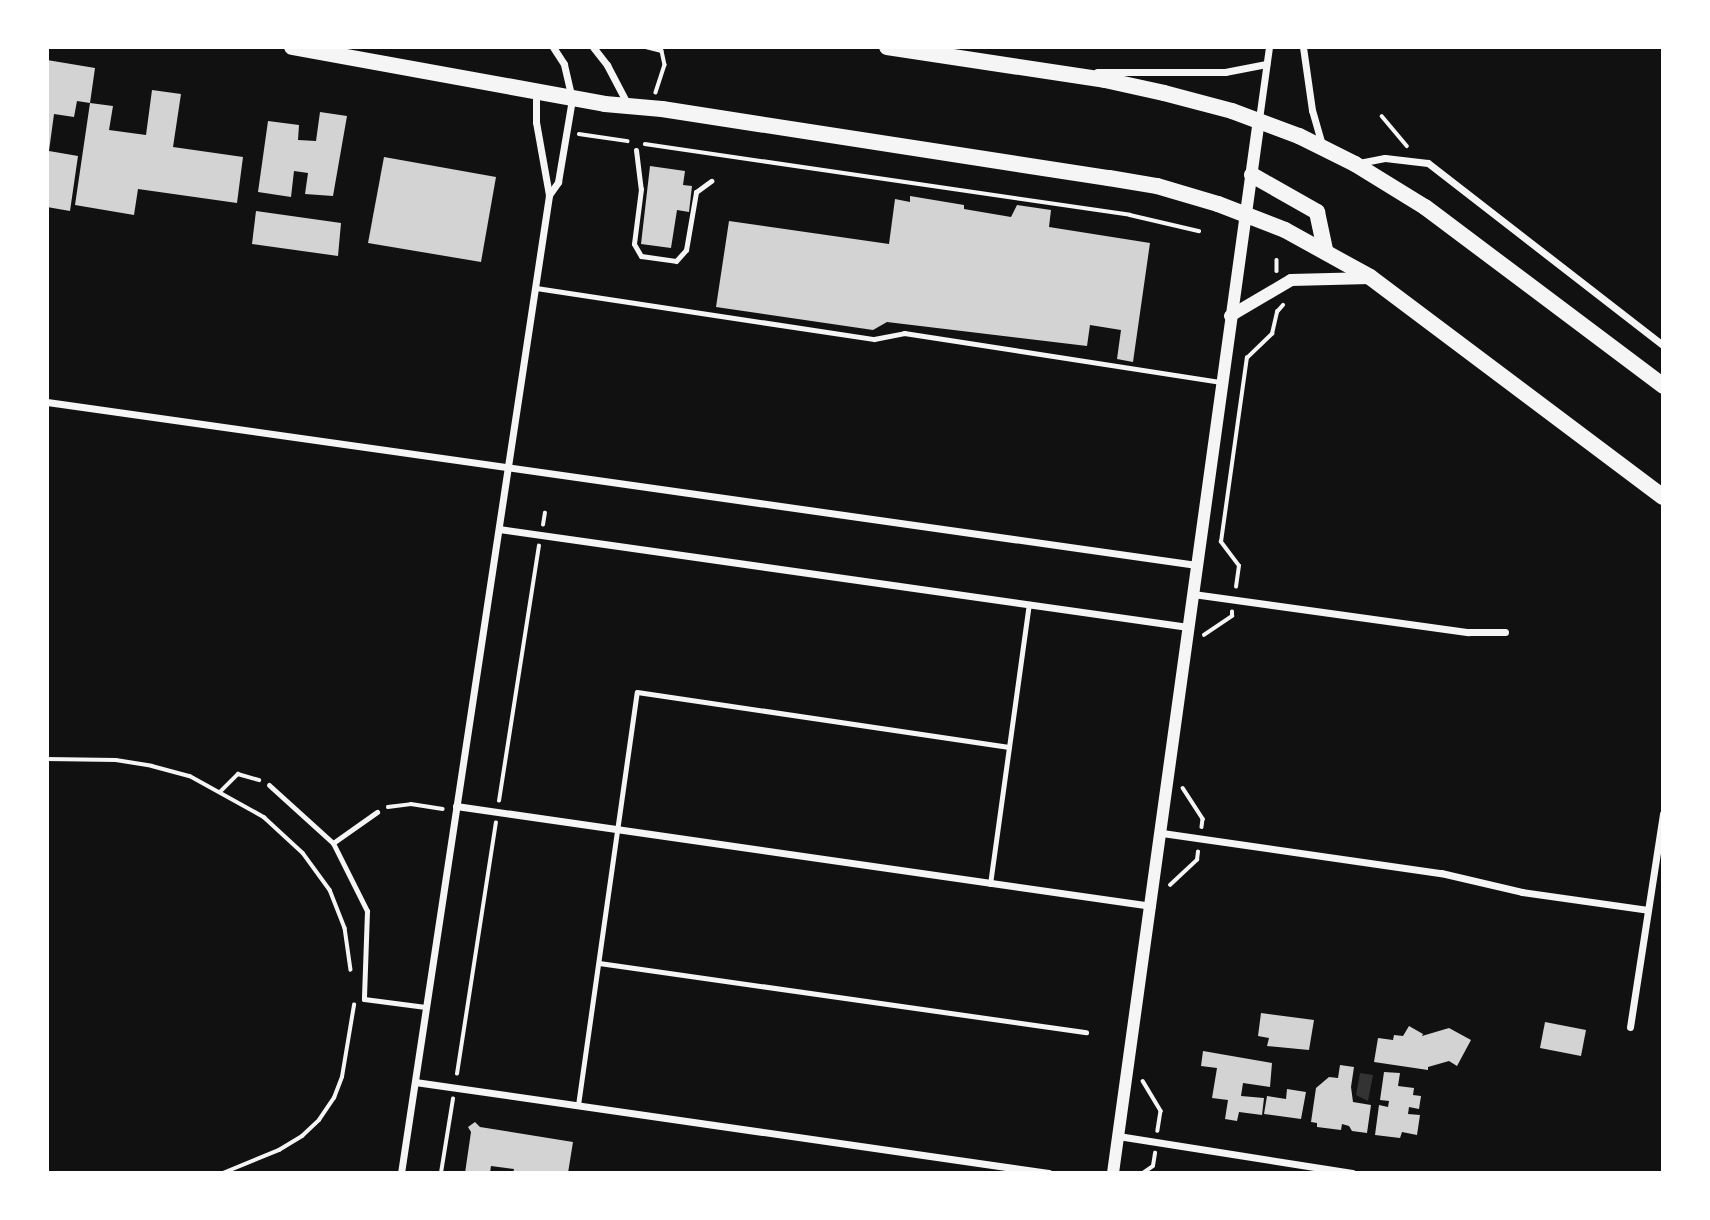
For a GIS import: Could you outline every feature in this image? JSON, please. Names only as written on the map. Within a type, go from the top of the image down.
[{"type":"highway","points":[[292,47],[572,99],[653,108],[1134,182],[1247,215],[1325,250],[1370,278],[1663,497]]},
{"type":"highway","points":[[887,47],[1054,72],[1178,96],[1259,120],[1322,147],[1355,164],[1458,230],[1663,386]]},
{"type":"highway","points":[[1252,175],[1317,212],[1325,250]]},
{"type":"street","points":[[549,195],[558,181],[572,99],[564,64],[553,47]]},
{"type":"street","points":[[593,47],[607,65],[628,106]]},
{"type":"street","points":[[1114,1173],[1269,47]]},
{"type":"street","points":[[1303,47],[1312,110],[1322,147]]},
{"type":"street","points":[[1054,72],[1225,72],[1266,64]]},
{"type":"street","points":[[401,1173],[549,195],[536,122],[536,93]]},
{"type":"street","points":[[1355,164],[1385,158],[1428,163],[1663,345]]},
{"type":"street","points":[[1230,316],[1291,281],[1370,278]]},
{"type":"street","points":[[47,402],[1196,565]]},
{"type":"street","points":[[499,529],[1188,627]]},
{"type":"street","points":[[1192,594],[1468,632],[1505,632]]},
{"type":"street","points":[[456,809],[618,828],[1152,906]]},
{"type":"street","points":[[1630,1027],[1663,814]]},
{"type":"street","points":[[1162,834],[1441,873],[1522,892],[1648,910]]},
{"type":"street","points":[[415,1082],[1048,1173]]},
{"type":"street","points":[[1118,1136],[1352,1173]]},
{"type":"lane","points":[[636,150],[641,189],[634,244],[641,256],[676,261],[686,250],[696,192],[711,181]]},
{"type":"lane","points":[[536,288],[874,339],[904,333],[1221,382]]},
{"type":"lane","points":[[990,884],[1029,604]]},
{"type":"lane","points":[[578,1105],[637,692],[1009,747]]},
{"type":"lane","points":[[269,785],[333,843],[367,911],[364,999],[425,1007]]},
{"type":"lane","points":[[333,843],[377,812]]},
{"type":"lane","points":[[598,963],[1086,1032]]},
{"type":"path","points":[[646,47],[662,51],[665,65],[660,75],[653,108]]},
{"type":"path","points":[[1382,116],[1404,143],[1428,163]]},
{"type":"path","points":[[568,132],[1130,215],[1199,231]]},
{"type":"path","points":[[1239,566],[1221,542],[1247,358],[1272,334]]},
{"type":"path","points":[[441,1173],[545,513]]},
{"type":"path","points":[[1203,636],[1232,616]]},
{"type":"path","points":[[47,760],[116,760],[190,776],[221,791],[283,832],[321,874],[345,928],[351,975]]},
{"type":"path","points":[[221,791],[238,774],[251,776],[269,785]]},
{"type":"path","points":[[1182,785],[1203,819]]},
{"type":"path","points":[[377,812],[384,807],[411,804],[456,809]]},
{"type":"path","points":[[1167,888],[1197,860]]},
{"type":"path","points":[[223,1173],[279,1150],[302,1136],[319,1120],[334,1098],[342,1077],[354,1012],[353,1000]]},
{"type":"path","points":[[1141,1079],[1161,1111]]},
{"type":"path","points":[[1143,1173],[1153,1166]]},
{"type":"shaded area","points":[[1360,1073],[1373,1075],[1368,1101],[1356,1095]]},
{"type":"building","points":[[47,60],[95,68],[90,103],[77,101],[74,117],[54,114],[49,151],[78,156],[70,211],[47,207]]},
{"type":"building","points":[[152,90],[181,94],[173,147],[243,157],[237,203],[138,189],[134,215],[75,205],[90,103],[113,106],[109,130],[146,135]]},
{"type":"building","points":[[320,112],[347,116],[333,196],[305,194],[308,173],[294,171],[291,197],[258,192],[268,121],[299,125],[298,140],[316,141]]},
{"type":"building","points":[[384,157],[496,177],[481,262],[368,243]]},
{"type":"building","points":[[650,166],[685,171],[683,185],[692,186],[689,212],[677,210],[671,248],[641,244]]},
{"type":"building","points":[[910,196],[964,205],[964,209],[1011,217],[1017,205],[1051,210],[1049,227],[1150,243],[1133,362],[1117,359],[1121,330],[1090,325],[1087,346],[887,322],[873,330],[716,307],[729,221],[889,244],[895,199],[910,202]]},
{"type":"building","points":[[256,211],[341,223],[338,256],[252,244]]},
{"type":"building","points":[[1261,1013],[1314,1020],[1309,1050],[1267,1046],[1269,1038],[1258,1036]]},
{"type":"building","points":[[1545,1022],[1586,1030],[1581,1056],[1540,1048]]},
{"type":"building","points":[[1409,1026],[1423,1034],[1422,1036],[1449,1028],[1471,1040],[1457,1066],[1449,1061],[1428,1067],[1428,1070],[1374,1062],[1378,1038],[1393,1040],[1394,1035],[1403,1036]]},
{"type":"building","points":[[1203,1051],[1272,1063],[1270,1087],[1243,1083],[1241,1096],[1264,1098],[1262,1115],[1239,1112],[1237,1121],[1225,1119],[1228,1100],[1212,1098],[1217,1068],[1201,1066]]},
{"type":"building","points":[[1340,1065],[1354,1067],[1351,1087],[1353,1102],[1371,1105],[1367,1133],[1352,1131],[1349,1126],[1342,1124],[1341,1130],[1317,1127],[1317,1123],[1311,1122],[1316,1088],[1329,1077],[1338,1078]]},
{"type":"building","points":[[1384,1072],[1400,1073],[1398,1086],[1414,1088],[1413,1095],[1421,1096],[1419,1109],[1409,1107],[1408,1114],[1420,1115],[1417,1135],[1402,1132],[1400,1138],[1375,1135],[1379,1105],[1388,1107],[1389,1101],[1380,1100]]},
{"type":"building","points":[[1287,1089],[1306,1092],[1301,1119],[1264,1114],[1267,1096],[1286,1099]]},
{"type":"building","points":[[475,1122],[480,1127],[573,1142],[568,1173],[513,1173],[514,1169],[491,1166],[490,1173],[465,1173],[471,1132],[468,1127]]}]
